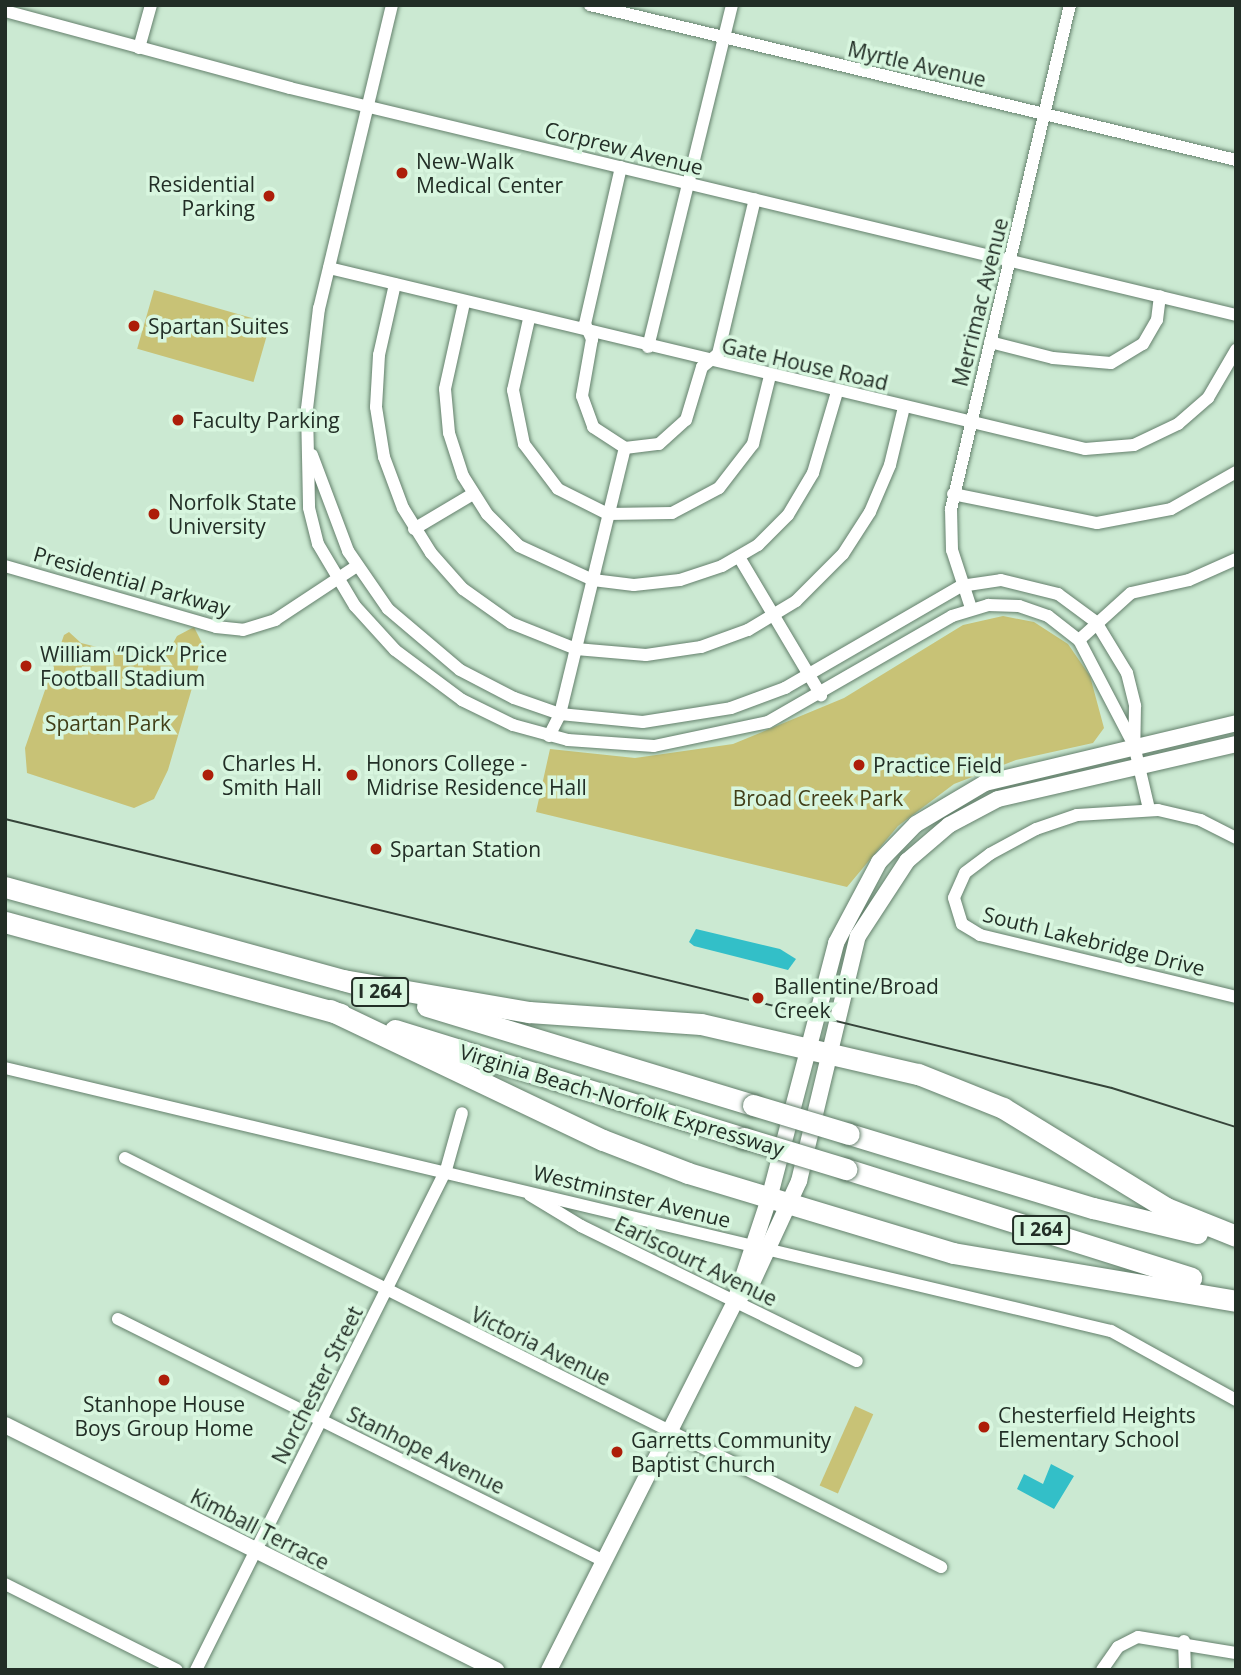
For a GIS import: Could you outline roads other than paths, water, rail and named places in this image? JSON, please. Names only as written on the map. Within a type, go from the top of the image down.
[{"type":"highway","name":"Virginia Beach-Norfolk Expressway","points":[[5,887],[343,980],[849,1134],[1236,1245]]},
{"type":"highway","name":"Virginia Beach-Norfolk Expressway","points":[[5,922],[330,1010],[1236,1292]]},
{"type":"highway","points":[[343,980],[529,1012],[701,1024],[830,1053],[972,1094],[1022,1118],[1166,1208],[1236,1236]]},
{"type":"highway","points":[[330,1010],[614,1145],[779,1202],[953,1253],[1236,1300]]},
{"type":"main road","points":[[779,1202],[807,1047],[849,908],[879,862],[916,824],[995,779],[1236,723]]},
{"type":"main road","points":[[549,1670],[735,1301],[751,1284],[761,1247],[830,1053],[845,979],[863,925],[890,882],[927,842],[999,799],[1236,744]]},
{"type":"main road","name":"Kimball Terrace","points":[[5,1425],[496,1670]]},
{"type":"street","points":[[139,48],[151,5]]},
{"type":"street","points":[[392,5],[311,351],[311,518],[336,579],[374,629],[437,684],[483,711],[549,736],[626,746],[676,744],[768,722],[821,695],[971,608],[1003,604],[1035,611],[1079,640],[1134,746],[1149,809],[1201,820],[1236,838]]},
{"type":"street","name":"Myrtle Avenue","points":[[590,5],[1236,160]]},
{"type":"street","points":[[648,347],[732,5]]},
{"type":"street","name":"Merrimac Avenue","points":[[971,608],[961,586],[950,534],[953,494],[1070,5]]},
{"type":"street","name":"Corprew Avenue","points":[[5,11],[24,11],[139,48],[367,106],[1236,315]]},
{"type":"street","points":[[621,167],[584,324],[590,333],[583,404],[599,434],[625,448],[659,444],[679,429],[702,367],[718,354],[755,199]]},
{"type":"street","name":"Gate House Road","points":[[329,268],[529,319],[1085,449],[1134,444],[1194,412],[1220,382],[1236,350]]},
{"type":"street","points":[[395,284],[379,355],[376,407],[384,457],[414,529],[448,574],[486,607],[537,636],[576,649],[671,652],[725,640],[774,616],[820,580],[858,534],[881,489],[904,408]]},
{"type":"street","points":[[990,342],[1053,358],[1111,363],[1135,352],[1151,333],[1160,296]]},
{"type":"street","points":[[464,303],[446,371],[446,411],[455,455],[473,494],[519,545],[593,580],[657,584],[701,574],[739,557],[774,531],[803,493],[823,449],[837,392]]},
{"type":"street","points":[[529,319],[513,390],[524,444],[558,489],[608,514],[672,513],[719,488],[753,444],[770,376]]},
{"type":"street","points":[[309,446],[357,566],[388,608],[437,654],[514,698],[560,714],[643,722],[698,716],[759,699],[809,674],[961,586],[1000,580],[1040,586],[1096,622],[1118,653],[1133,690],[1134,746]]},
{"type":"street","points":[[549,736],[560,714],[625,448]]},
{"type":"street","points":[[953,494],[1097,523],[1180,506],[1236,472]]},
{"type":"street","points":[[414,529],[473,494]]},
{"type":"street","points":[[739,557],[821,695]]},
{"type":"street","points":[[1079,640],[1131,593],[1189,580],[1236,559]]},
{"type":"street","name":"Presidential Parkway","points":[[5,566],[229,630],[275,620],[357,566]]},
{"type":"street","name":"South Lakebridge Drive","points":[[1149,809],[1077,815],[1012,840],[965,873],[956,888],[954,906],[962,924],[980,935],[1236,996]]},
{"type":"street","name":"Westminster Avenue","points":[[5,1068],[446,1170],[1111,1331],[1236,1400]]},
{"type":"street","name":"Norchester Street","points":[[196,1670],[446,1170],[462,1113]]},
{"type":"street","name":"Victoria Avenue","points":[[125,1158],[941,1567]]},
{"type":"street","name":"Earlscourt Avenue","points":[[521,1189],[581,1226],[857,1361]]},
{"type":"street","name":"Stanhope Avenue","points":[[118,1319],[604,1561]]},
{"type":"street","points":[[5,1584],[177,1670]]},
{"type":"street","points":[[1102,1670],[1118,1647],[1138,1637],[1184,1641],[1236,1653]]},
{"type":"street","points":[[1184,1641],[1185,1670]]},
{"type":"water","points":[[696,929],[780,949],[796,959],[788,970],[694,946],[689,942]]},
{"type":"water","points":[[1051,1464],[1074,1476],[1054,1509],[1017,1489],[1024,1474],[1043,1484]]},
{"type":"tram line","points":[[5,819],[1112,1088],[1236,1127]]},
{"type":"place","name":"New-Walk Medical Center","points":[[402,173]]},
{"type":"place","name":"Residential Parking","points":[[269,196]]},
{"type":"place","name":"Spartan Suites","points":[[134,326]]},
{"type":"place","name":"Faculty Parking","points":[[178,420]]},
{"type":"place","name":"Norfolk State University","points":[[154,514]]},
{"type":"place","name":"William “Dick” Price Football Stadium","points":[[26,666]]},
{"type":"place","name":"Practice Field","points":[[859,765]]},
{"type":"place","name":"Charles H. Smith Hall","points":[[208,775]]},
{"type":"place","name":"Honors College - Midrise Residence Hall","points":[[352,775]]},
{"type":"place","name":"Spartan Station","points":[[376,849]]},
{"type":"place","name":"Ballentine/Broad Creek","points":[[758,998]]},
{"type":"place","name":"Stanhope House Boys Group Home","points":[[164,1380]]},
{"type":"place","name":"Chesterfield Heights Elementary School","points":[[984,1427]]},
{"type":"place","name":"Garretts Community Baptist Church","points":[[617,1452]]},
{"type":"park label","name":"Spartan Park","points":[[108,723]]},
{"type":"park label","name":"Broad Creek Park","points":[[818,798]]}]
